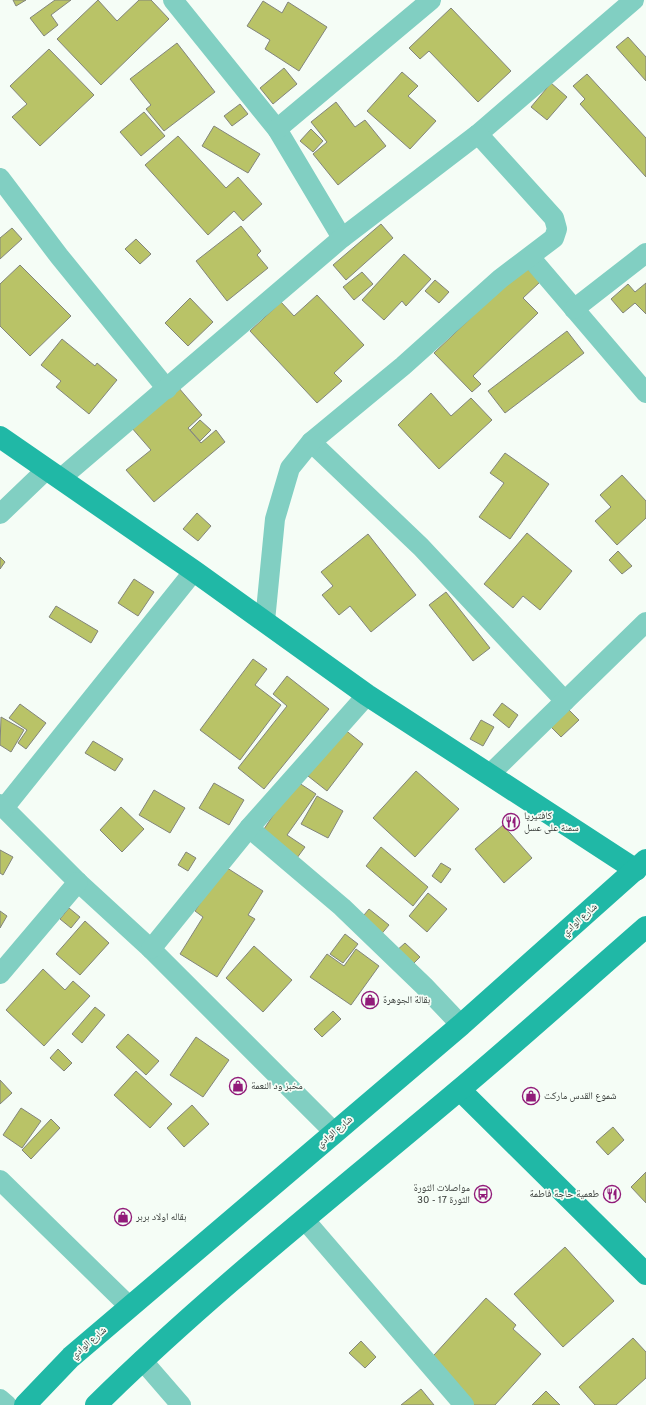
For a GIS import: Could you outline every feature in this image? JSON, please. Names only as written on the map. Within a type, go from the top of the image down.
[{"type":"main road","points":[[0,437],[194,571],[367,695],[490,774],[641,865]]},
{"type":"main road","name":"شارع الوادي","points":[[25,1405],[71,1357],[461,1025],[641,865]]},
{"type":"main road","points":[[96,1405],[142,1360],[304,1219],[460,1090],[646,927]]},
{"type":"main road","points":[[460,1090],[646,1274]]},
{"type":"street","points":[[172,0],[277,129],[342,238]]},
{"type":"street","points":[[277,129],[431,0]]},
{"type":"street","points":[[0,514],[167,389],[342,238],[478,134],[634,0]]},
{"type":"street","points":[[265,621],[275,520],[290,468],[311,442],[403,366],[500,279],[554,238],[557,228],[554,218],[478,134]]},
{"type":"street","points":[[0,178],[59,256],[167,389]]},
{"type":"street","points":[[574,309],[646,253]]},
{"type":"street","points":[[530,256],[646,393]]},
{"type":"street","points":[[311,442],[421,547],[565,700]]},
{"type":"street","points":[[194,571],[2,806],[78,882],[151,949],[334,1132]]},
{"type":"street","points":[[490,774],[646,622]]},
{"type":"street","points":[[151,949],[249,828],[367,695]]},
{"type":"street","points":[[249,828],[342,908],[424,986],[461,1025]]},
{"type":"street","points":[[0,974],[78,882]]},
{"type":"street","points":[[0,1180],[130,1308]]},
{"type":"street","points":[[304,1219],[464,1405]]},
{"type":"street","points":[[142,1360],[181,1405]]},
{"type":"street","points":[[0,1399],[7,1405]]},
{"type":"building","points":[[13,0],[26,0],[16,6]]},
{"type":"building","points":[[55,0],[71,0],[51,15],[58,25],[44,36],[30,18]]},
{"type":"building","points":[[98,0],[117,21],[139,0],[151,0],[169,19],[101,85],[57,39]]},
{"type":"building","points":[[263,1],[282,13],[288,2],[327,27],[299,71],[265,49],[270,40],[247,26]]},
{"type":"building","points":[[451,8],[511,71],[478,102],[429,51],[420,59],[409,48]]},
{"type":"building","points":[[628,37],[646,57],[646,81],[616,47]]},
{"type":"building","points":[[177,43],[215,92],[164,131],[146,109],[151,105],[130,79]]},
{"type":"building","points":[[49,49],[94,95],[40,146],[12,117],[27,104],[10,86]]},
{"type":"building","points":[[284,68],[297,84],[273,104],[260,88]]},
{"type":"building","points":[[402,72],[418,86],[408,96],[436,121],[410,149],[367,111]]},
{"type":"building","points":[[587,74],[646,138],[646,177],[580,104],[585,99],[573,86]]},
{"type":"building","points":[[551,83],[567,97],[547,120],[531,107]]},
{"type":"building","points":[[336,102],[355,127],[365,120],[386,146],[338,185],[313,154],[327,142],[311,122]]},
{"type":"building","points":[[240,104],[248,114],[232,126],[224,116]]},
{"type":"building","points":[[144,112],[165,136],[141,156],[120,132]]},
{"type":"building","points":[[214,126],[260,154],[248,173],[202,146]]},
{"type":"building","points":[[311,129],[323,141],[313,152],[300,141]]},
{"type":"building","points":[[178,136],[226,188],[238,177],[262,204],[243,221],[234,211],[208,235],[145,165]]},
{"type":"building","points":[[381,224],[393,238],[346,280],[333,265]]},
{"type":"building","points":[[241,226],[261,251],[257,255],[268,268],[227,301],[196,261]]},
{"type":"building","points":[[12,228],[22,239],[0,259],[0,238]]},
{"type":"building","points":[[136,239],[151,254],[140,264],[125,249]]},
{"type":"building","points":[[404,254],[431,279],[406,306],[402,301],[384,320],[362,300]]},
{"type":"building","points":[[20,265],[71,316],[30,356],[0,326],[0,284]]},
{"type":"building","points":[[525,266],[540,282],[523,298],[538,313],[473,376],[481,384],[472,392],[434,353]]},
{"type":"building","points":[[362,272],[373,284],[354,300],[343,287]]},
{"type":"building","points":[[435,280],[449,292],[439,303],[425,291]]},
{"type":"building","points":[[646,283],[646,314],[635,303],[623,313],[611,299],[628,284],[635,292]]},
{"type":"building","points":[[317,295],[364,345],[334,373],[342,381],[317,403],[250,331],[281,302],[294,316]]},
{"type":"building","points":[[190,298],[213,322],[188,346],[165,323]]},
{"type":"building","points":[[567,331],[584,353],[505,413],[488,391]]},
{"type":"building","points":[[62,339],[95,366],[97,363],[117,380],[89,414],[56,387],[61,381],[41,365]]},
{"type":"building","points":[[178,387],[202,415],[188,428],[201,443],[216,430],[225,442],[154,502],[126,470],[151,450],[131,427]]},
{"type":"building","points":[[431,393],[451,416],[471,398],[492,420],[439,469],[398,425]]},
{"type":"building","points":[[200,420],[211,430],[200,441],[190,430]]},
{"type":"building","points":[[505,453],[549,484],[510,539],[479,517],[504,483],[490,473]]},
{"type":"building","points":[[622,475],[646,501],[646,518],[617,545],[595,521],[611,507],[600,495]]},
{"type":"building","points":[[197,513],[211,526],[198,541],[183,529]]},
{"type":"building","points":[[527,533],[572,571],[540,610],[523,596],[513,608],[484,584]]},
{"type":"building","points":[[368,534],[416,595],[371,632],[350,606],[339,615],[322,595],[333,586],[321,572]]},
{"type":"building","points":[[618,551],[632,566],[622,574],[609,560]]},
{"type":"building","points":[[0,557],[5,562],[0,569]]},
{"type":"building","points":[[134,579],[154,592],[138,616],[118,603]]},
{"type":"building","points":[[446,592],[490,648],[473,661],[429,605]]},
{"type":"building","points":[[56,606],[98,631],[91,643],[49,617]]},
{"type":"building","points":[[253,659],[267,669],[255,685],[281,705],[240,760],[200,730]]},
{"type":"building","points":[[287,676],[329,709],[264,789],[238,768],[287,706],[273,694]]},
{"type":"building","points":[[502,703],[518,715],[509,728],[493,715]]},
{"type":"building","points":[[20,704],[46,723],[26,749],[18,743],[27,730],[9,718]]},
{"type":"building","points":[[568,709],[579,720],[561,737],[550,726]]},
{"type":"building","points":[[1,717],[24,730],[11,752],[0,745]]},
{"type":"building","points":[[481,720],[494,727],[483,746],[470,739]]},
{"type":"building","points":[[344,729],[363,744],[327,791],[308,776]]},
{"type":"building","points":[[93,741],[123,759],[115,771],[85,753]]},
{"type":"building","points":[[416,771],[459,809],[415,857],[373,818]]},
{"type":"building","points":[[296,781],[316,794],[287,835],[305,847],[294,862],[258,838]]},
{"type":"building","points":[[214,783],[244,800],[229,825],[199,808]]},
{"type":"building","points":[[154,790],[185,808],[170,833],[139,815]]},
{"type":"building","points":[[317,796],[343,811],[328,838],[301,824]]},
{"type":"building","points":[[121,807],[144,829],[122,852],[100,830]]},
{"type":"building","points":[[503,825],[532,858],[504,883],[475,849]]},
{"type":"building","points":[[381,847],[428,887],[413,906],[366,866]]},
{"type":"building","points":[[0,850],[13,857],[3,875],[0,873]]},
{"type":"building","points":[[186,852],[196,858],[188,871],[178,865]]},
{"type":"building","points":[[441,863],[451,869],[441,883],[432,876]]},
{"type":"building","points":[[224,866],[263,891],[248,915],[255,919],[217,977],[180,954],[203,917],[195,911]]},
{"type":"building","points":[[428,893],[447,909],[427,932],[409,916]]},
{"type":"building","points":[[69,908],[80,917],[71,928],[60,919]]},
{"type":"building","points":[[369,909],[389,925],[379,937],[359,921]]},
{"type":"building","points":[[0,911],[7,916],[0,928]]},
{"type":"building","points":[[85,921],[109,943],[80,975],[56,954]]},
{"type":"building","points":[[345,934],[358,944],[343,963],[330,954]]},
{"type":"building","points":[[405,943],[420,957],[410,967],[395,952]]},
{"type":"building","points":[[254,946],[292,980],[263,1012],[226,978]]},
{"type":"building","points":[[356,949],[379,966],[351,1005],[310,977],[327,954],[344,966]]},
{"type":"building","points":[[43,969],[65,990],[73,981],[90,996],[44,1046],[6,1010]]},
{"type":"building","points":[[95,1007],[105,1015],[82,1043],[72,1034]]},
{"type":"building","points":[[333,1011],[341,1019],[322,1037],[314,1029]]},
{"type":"building","points":[[128,1034],[159,1061],[146,1075],[116,1047]]},
{"type":"building","points":[[196,1037],[229,1060],[203,1097],[170,1075]]},
{"type":"building","points":[[58,1049],[72,1063],[64,1071],[50,1058]]},
{"type":"building","points":[[136,1071],[172,1104],[150,1128],[114,1095]]},
{"type":"building","points":[[0,1080],[12,1093],[0,1104]]},
{"type":"building","points":[[192,1105],[209,1124],[184,1147],[167,1128]]},
{"type":"building","points":[[21,1108],[41,1121],[22,1148],[3,1135]]},
{"type":"building","points":[[51,1119],[60,1128],[31,1159],[22,1150]]},
{"type":"building","points":[[613,1127],[624,1140],[608,1155],[596,1142]]},
{"type":"building","points":[[646,1172],[646,1203],[631,1187]]},
{"type":"building","points":[[565,1247],[614,1301],[563,1347],[514,1294]]},
{"type":"building","points":[[486,1298],[516,1325],[513,1329],[541,1354],[495,1405],[467,1405],[424,1366]]},
{"type":"building","points":[[633,1338],[646,1352],[646,1378],[616,1405],[595,1405],[579,1387]]},
{"type":"building","points":[[361,1341],[376,1357],[365,1368],[349,1353]]},
{"type":"building","points":[[421,1389],[434,1405],[401,1405]]},
{"type":"building","points":[[546,1391],[560,1405],[532,1405]]},
{"type":"place","name":"كافتيريا سمنة على عسل","points":[[511,822]]},
{"type":"place","name":"بقالة الجوهرة","points":[[370,1000]]},
{"type":"place","name":"مخبز ود النعمة","points":[[238,1086]]},
{"type":"place","name":"شموع القدس ماركت","points":[[531,1096]]},
{"type":"place","name":"مواصلات الثورة 30 - الثورة 17","points":[[483,1194]]},
{"type":"place","name":"طعمية حاجة فاطمة","points":[[612,1194]]},
{"type":"place","name":"بقاله اولاد بربر","points":[[123,1217]]}]
